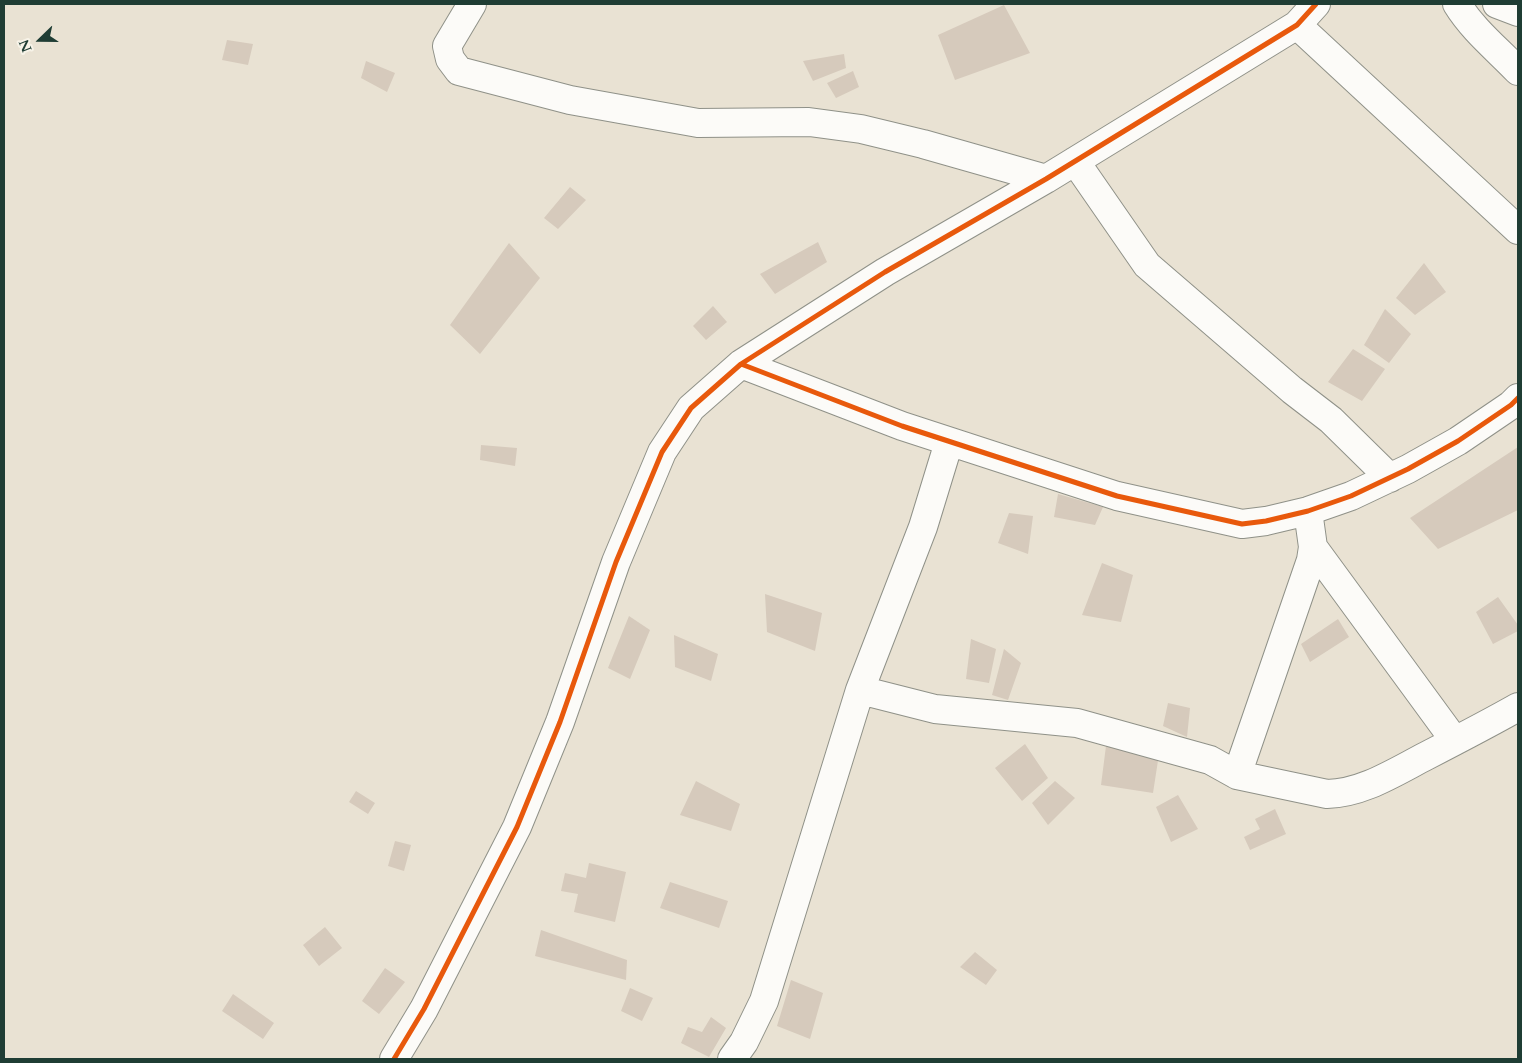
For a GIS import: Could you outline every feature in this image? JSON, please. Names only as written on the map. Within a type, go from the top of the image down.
[{"type":"street","points":[[472,4],[447,46],[450,59],[459,71],[570,100],[698,123],[809,122],[861,129],[1046,179]]},
{"type":"street","points":[[394,1059],[424,1009],[517,827],[560,722],[616,562],[662,452],[691,408],[740,364],[885,272],[1046,179],[1297,25],[1316,4]]},
{"type":"street","points":[[1457,4],[1465,17],[1497,52],[1518,71]]},
{"type":"street","points":[[1497,4],[1518,12]]},
{"type":"street","points":[[1297,25],[1518,230]]},
{"type":"street","points":[[1075,161],[1147,265],[1292,390],[1331,420],[1390,478]]},
{"type":"street","points":[[740,364],[902,426],[1117,496],[1242,524],[1266,521],[1308,511],[1351,496],[1390,478],[1458,441],[1511,405],[1518,398]]},
{"type":"street","points":[[732,1059],[744,1042],[764,1001],[860,690],[924,527],[949,442]]},
{"type":"street","points":[[1237,775],[1311,560],[1313,547],[1308,511]]},
{"type":"street","points":[[1313,547],[1455,741]]},
{"type":"street","points":[[860,690],[935,709],[1077,723],[1210,760],[1237,775],[1326,794],[1341,794],[1359,789],[1518,707]]},
{"type":"building","points":[[1004,5],[1030,53],[955,80],[938,35]]},
{"type":"building","points":[[227,40],[253,44],[248,65],[222,60]]},
{"type":"building","points":[[844,54],[846,68],[813,81],[803,61]]},
{"type":"building","points":[[366,61],[395,73],[387,92],[361,78]]},
{"type":"building","points":[[853,71],[859,87],[836,98],[827,83]]},
{"type":"building","points":[[570,187],[586,200],[558,229],[544,218]]},
{"type":"building","points":[[818,242],[827,262],[775,294],[760,274]]},
{"type":"building","points":[[509,243],[540,278],[480,354],[450,325]]},
{"type":"building","points":[[1424,263],[1446,292],[1415,315],[1396,298]]},
{"type":"building","points":[[713,306],[727,322],[706,340],[693,326]]},
{"type":"building","points":[[1385,309],[1411,334],[1389,363],[1364,345]]},
{"type":"building","points":[[1353,349],[1385,369],[1362,401],[1328,382]]},
{"type":"building","points":[[481,445],[517,448],[515,466],[480,460]]},
{"type":"building","points":[[1518,447],[1518,510],[1438,549],[1410,518]]},
{"type":"building","points":[[1058,494],[1103,507],[1095,525],[1054,517]]},
{"type":"building","points":[[1009,513],[1033,516],[1028,554],[998,543]]},
{"type":"building","points":[[1102,563],[1133,575],[1121,622],[1082,615]]},
{"type":"building","points":[[765,594],[822,613],[815,651],[767,632]]},
{"type":"building","points":[[1498,597],[1518,625],[1518,631],[1493,644],[1476,612]]},
{"type":"building","points":[[629,616],[650,630],[630,679],[608,668]]},
{"type":"building","points":[[1338,619],[1349,637],[1310,662],[1301,644]]},
{"type":"building","points":[[674,635],[718,654],[711,681],[675,667]]},
{"type":"building","points":[[971,639],[996,649],[989,683],[966,679]]},
{"type":"building","points":[[1004,649],[1021,663],[1008,700],[992,695]]},
{"type":"building","points":[[1168,703],[1190,708],[1187,737],[1163,726]]},
{"type":"building","points":[[1025,744],[1048,778],[1022,801],[995,768]]},
{"type":"building","points":[[1106,746],[1159,754],[1153,793],[1101,785]]},
{"type":"building","points":[[696,781],[740,804],[731,831],[680,815]]},
{"type":"building","points":[[1055,781],[1075,798],[1048,825],[1032,803]]},
{"type":"building","points":[[356,791],[375,803],[368,814],[349,802]]},
{"type":"building","points":[[1178,795],[1198,829],[1171,842],[1156,807]]},
{"type":"building","points":[[1275,809],[1286,834],[1250,850],[1244,837],[1260,829],[1255,819]]},
{"type":"building","points":[[395,841],[411,845],[404,871],[388,866]]},
{"type":"building","points":[[589,863],[626,872],[615,922],[574,912],[578,894],[561,891],[565,873],[586,878]]},
{"type":"building","points":[[670,882],[728,901],[719,928],[660,908]]},
{"type":"building","points":[[325,927],[342,948],[319,966],[303,945]]},
{"type":"building","points":[[541,930],[627,960],[626,980],[535,956]]},
{"type":"building","points":[[975,952],[997,970],[986,985],[960,967]]},
{"type":"building","points":[[385,968],[405,982],[379,1014],[362,1001]]},
{"type":"building","points":[[791,980],[823,993],[810,1039],[777,1026]]},
{"type":"building","points":[[630,988],[653,998],[642,1021],[621,1011]]},
{"type":"building","points":[[233,994],[274,1023],[263,1039],[222,1011]]},
{"type":"building","points":[[711,1017],[726,1028],[709,1057],[681,1043],[688,1027],[702,1032]]},
{"type":"cycle path","points":[[394,1059],[424,1009],[517,827],[560,722],[616,562],[662,452],[691,408],[741,364],[885,272],[1046,179],[1297,25],[1316,4]]},
{"type":"cycle path","points":[[741,364],[902,426],[1117,496],[1242,524],[1266,521],[1308,511],[1351,496],[1408,469],[1458,441],[1511,405],[1518,398]]}]
